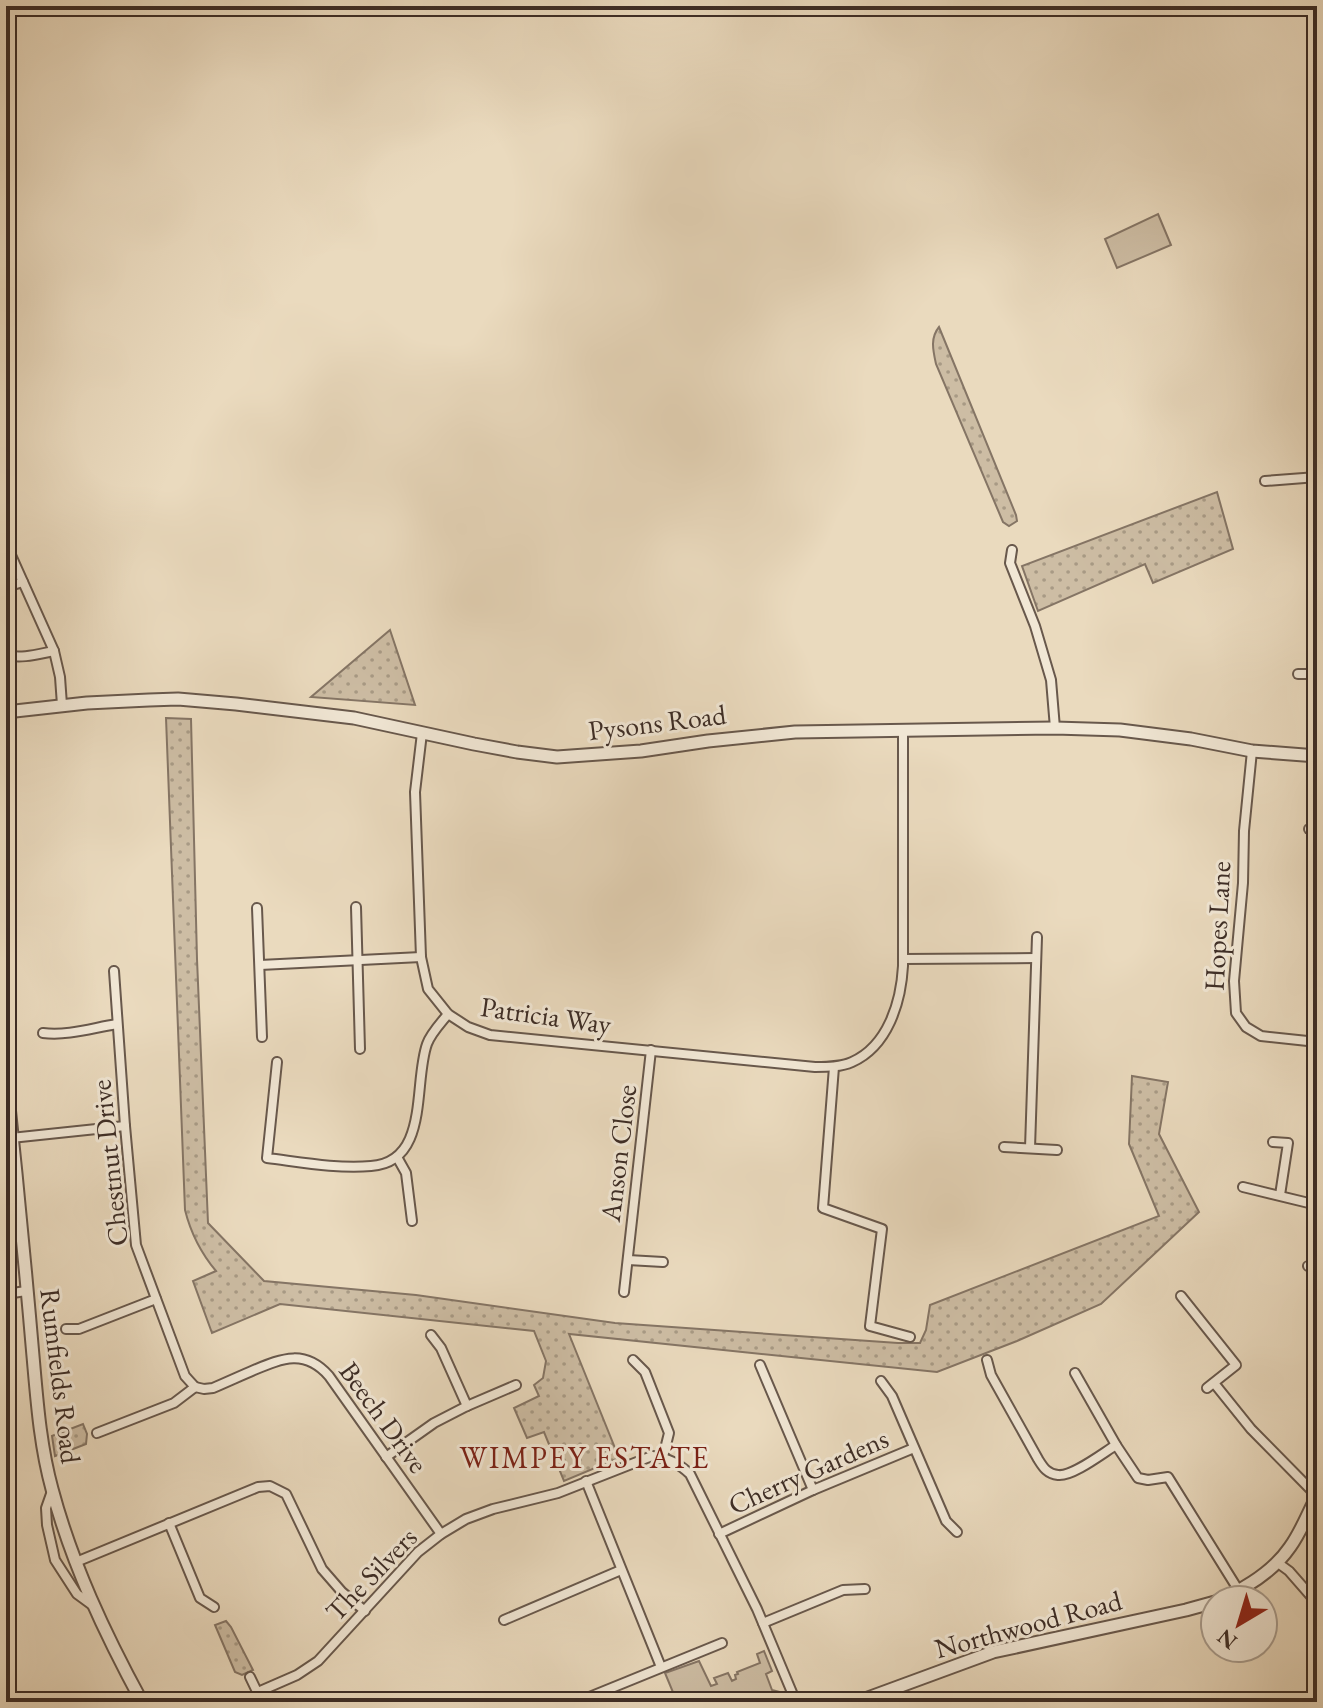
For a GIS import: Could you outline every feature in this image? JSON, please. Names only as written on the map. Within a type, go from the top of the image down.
[{"type":"street","points":[[1265,481],[1317,477]]},
{"type":"street","points":[[6,544],[54,651],[62,705]]},
{"type":"street","points":[[1012,550],[1010,563],[1035,626],[1051,680],[1055,728]]},
{"type":"street","points":[[6,587],[23,582]]},
{"type":"street","points":[[6,655],[31,656],[54,651]]},
{"type":"street","points":[[1298,674],[1317,674]]},
{"type":"street","name":"Pysons Road","points":[[6,712],[149,700],[221,702],[354,718],[517,752],[557,757],[641,751],[795,732],[1055,728],[1161,734],[1252,751],[1317,756]]},
{"type":"street","name":"Patricia Way","points":[[422,733],[415,792],[421,957],[428,989],[448,1014],[468,1027],[490,1035],[834,1067],[853,1062],[872,1048],[897,1009],[902,987],[903,731]]},
{"type":"street","name":"Hopes Lane","points":[[1252,751],[1234,981],[1236,1013],[1246,1027],[1261,1036],[1317,1042]]},
{"type":"street","points":[[356,907],[360,1049]]},
{"type":"street","points":[[257,908],[262,1037]]},
{"type":"street","points":[[1030,1148],[1037,937]]},
{"type":"street","points":[[260,965],[421,957]]},
{"type":"street","points":[[903,959],[1036,958]]},
{"type":"street","name":"Chestnut Drive","points":[[114,971],[136,1245],[185,1376],[195,1387]]},
{"type":"street","points":[[277,1062],[267,1158],[330,1165],[384,1164],[397,1157],[412,1134],[428,1040],[448,1014]]},
{"type":"street","points":[[43,1033],[60,1035],[117,1024]]},
{"type":"street","name":"Anson Close","points":[[624,1292],[651,1050]]},
{"type":"street","points":[[834,1067],[823,1208],[882,1229],[870,1326],[910,1337]]},
{"type":"street","name":"Rumfields Road","points":[[6,1077],[41,1439],[52,1490],[93,1605],[116,1656],[142,1702]]},
{"type":"street","points":[[11,1138],[125,1126]]},
{"type":"street","points":[[1273,1142],[1288,1143],[1280,1195]]},
{"type":"street","points":[[1004,1147],[1057,1150]]},
{"type":"street","points":[[397,1157],[406,1173],[412,1221]]},
{"type":"street","points":[[1243,1187],[1317,1205]]},
{"type":"street","name":"Anson Close","points":[[628,1260],[663,1262]]},
{"type":"street","points":[[6,1294],[26,1291]]},
{"type":"street","points":[[1181,1296],[1236,1365],[1210,1386],[1317,1496]]},
{"type":"street","points":[[66,1329],[79,1329],[156,1299]]},
{"type":"street","points":[[431,1335],[441,1348],[467,1406]]},
{"type":"street","name":"Beech Drive","points":[[97,1433],[174,1403],[195,1387],[213,1388],[278,1360],[306,1360],[329,1376],[441,1534]]},
{"type":"street","points":[[633,1360],[645,1372],[669,1433],[663,1457],[678,1463],[690,1474],[763,1623],[796,1702]]},
{"type":"street","points":[[987,1360],[991,1375],[1047,1472],[1060,1476],[1070,1473],[1116,1445]]},
{"type":"street","points":[[760,1365],[813,1490]]},
{"type":"street","points":[[1075,1373],[1138,1478],[1168,1477],[1235,1584]]},
{"type":"street","name":"Cherry Gardens","points":[[881,1381],[892,1396],[946,1521],[957,1532]]},
{"type":"street","points":[[386,1457],[434,1423],[516,1385]]},
{"type":"street","name":"Cherry Gardens","points":[[719,1534],[914,1448]]},
{"type":"street","name":"The Silvers","points":[[258,1692],[297,1675],[318,1661],[402,1568],[441,1534],[466,1519],[558,1493],[641,1459],[663,1457]]},
{"type":"street","points":[[586,1481],[661,1667]]},
{"type":"street","points":[[76,1562],[258,1487],[276,1487],[290,1499],[322,1569],[342,1592],[365,1611]]},
{"type":"street","name":"Rumfields Road","points":[[52,1490],[46,1508],[55,1560],[77,1594],[93,1605]]},
{"type":"street","name":"Northwood Road","points":[[1249,1584],[1278,1563],[1292,1545],[1317,1496]]},
{"type":"street","points":[[169,1523],[200,1598],[214,1607]]},
{"type":"street","points":[[1278,1563],[1317,1603]]},
{"type":"street","points":[[504,1620],[621,1570]]},
{"type":"street","points":[[763,1623],[843,1590],[865,1589]]},
{"type":"street","name":"Northwood Road","points":[[857,1702],[993,1652],[1199,1606]]},
{"type":"street","points":[[582,1700],[722,1643]]},
{"type":"street","points":[[250,1677],[262,1702]]},
{"type":"shaded area","points":[[1158,214],[1171,245],[1117,268],[1105,239]]},
{"type":"shaded area","points":[[939,327],[1016,515],[1017,521],[1009,526],[1003,522],[936,364],[933,340]]},
{"type":"shaded area","points":[[1217,492],[1233,549],[1153,583],[1145,564],[1038,611],[1022,566]]},
{"type":"shaded area","points":[[390,630],[415,705],[311,697]]},
{"type":"shaded area","points":[[166,718],[191,719],[208,1223],[264,1281],[416,1295],[615,1323],[920,1343],[926,1330],[930,1305],[1159,1216],[1129,1144],[1132,1076],[1168,1082],[1159,1134],[1199,1212],[1101,1304],[937,1372],[569,1334],[619,1458],[564,1481],[544,1432],[527,1438],[514,1408],[539,1396],[534,1385],[543,1378],[546,1361],[534,1331],[280,1304],[212,1333],[193,1281],[216,1271],[197,1242],[185,1210]]},
{"type":"shaded area","points":[[83,1424],[87,1434],[86,1444],[55,1456],[52,1436]]},
{"type":"shaded area","points":[[226,1621],[253,1670],[242,1675],[235,1672],[215,1625]]},
{"type":"shaded area","points":[[764,1651],[772,1671],[766,1674],[772,1690],[780,1692],[783,1701],[780,1696],[772,1699],[769,1694],[754,1702],[707,1702],[703,1693],[685,1702],[677,1702],[665,1673],[699,1661],[711,1686],[717,1684],[714,1678],[728,1673],[732,1681],[736,1679],[737,1672],[760,1663],[757,1654]]},
{"type":"district","name":"WIMPEY ESTATE","points":[[585,1458]]}]
